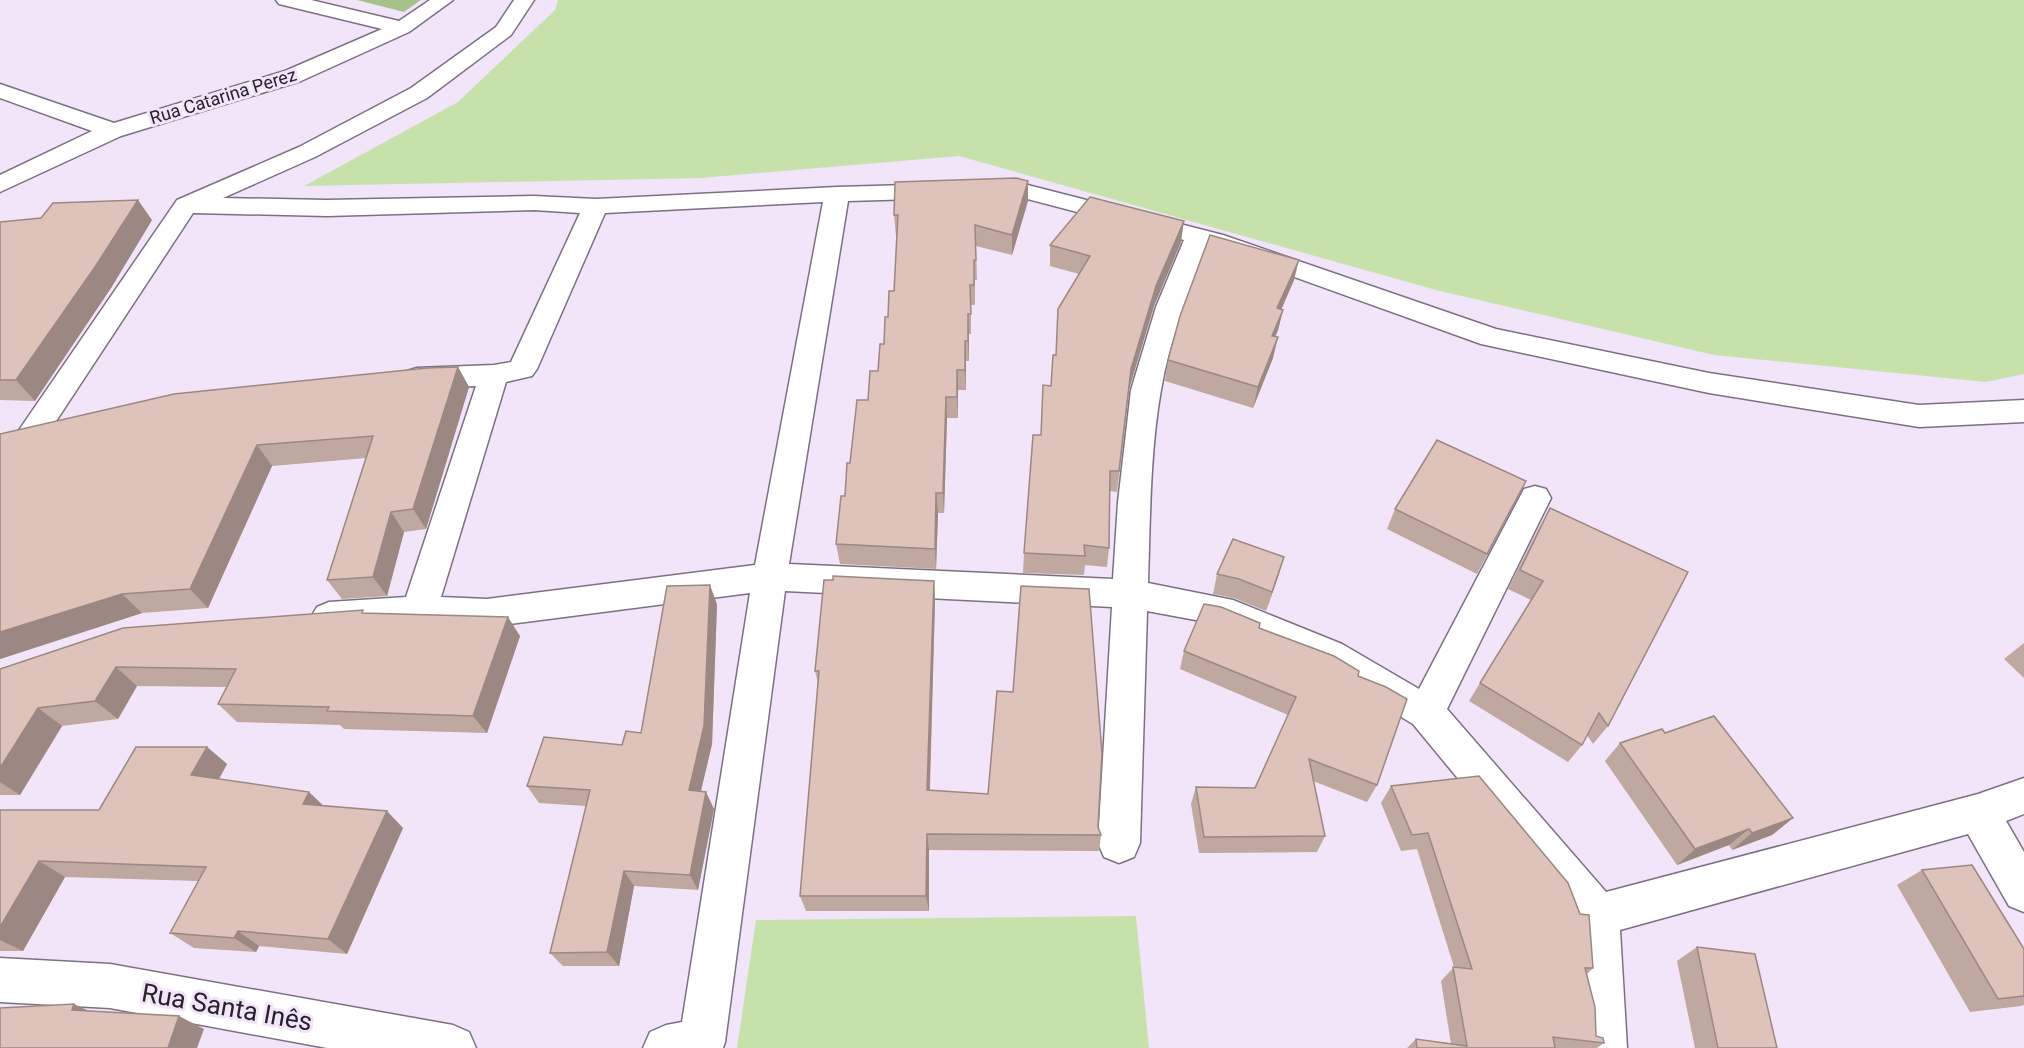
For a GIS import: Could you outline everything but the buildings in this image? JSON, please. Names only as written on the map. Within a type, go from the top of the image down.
[{"type":"street","points":[[286,0],[402,28]]},
{"type":"street","name":"Rua Catarina Perez","points":[[0,185],[56,156],[113,131],[293,76],[402,28],[443,0]]},
{"type":"street","points":[[76,423],[21,435],[186,205],[278,166],[419,93],[504,31],[524,0]]},
{"type":"street","points":[[0,91],[113,131]]},
{"type":"street","points":[[186,205],[327,208],[534,203],[596,206],[837,194],[1016,189],[1199,236],[1491,337],[1709,383],[1919,416],[2024,411]]},
{"type":"street","points":[[684,1045],[770,577],[837,194]]},
{"type":"street","points":[[390,381],[438,376],[494,375],[522,369],[596,206]]},
{"type":"street","points":[[1119,843],[1134,502],[1146,390],[1170,307],[1199,236]]},
{"type":"street","points":[[420,610],[494,375]]},
{"type":"street","points":[[1426,712],[1535,498]]},
{"type":"street","points":[[292,619],[420,610],[487,613],[770,577],[1130,594],[1221,610],[1329,655],[1426,712],[1598,915],[1604,1048]]},
{"type":"street","points":[[1598,915],[1978,813],[2024,796]]},
{"type":"street","points":[[1978,813],[2024,891]]},
{"type":"street","name":"Rua Santa Inês","points":[[0,980],[110,986],[453,1048]]},
{"type":"green space","points":[[357,0],[421,0],[404,12]]},
{"type":"green space","points":[[558,0],[2024,0],[2024,374],[1986,382],[1714,355],[1436,290],[959,156],[700,178],[304,186],[458,102],[555,10]]},
{"type":"green space","points":[[1136,916],[1149,1048],[737,1048],[756,920]]}]
